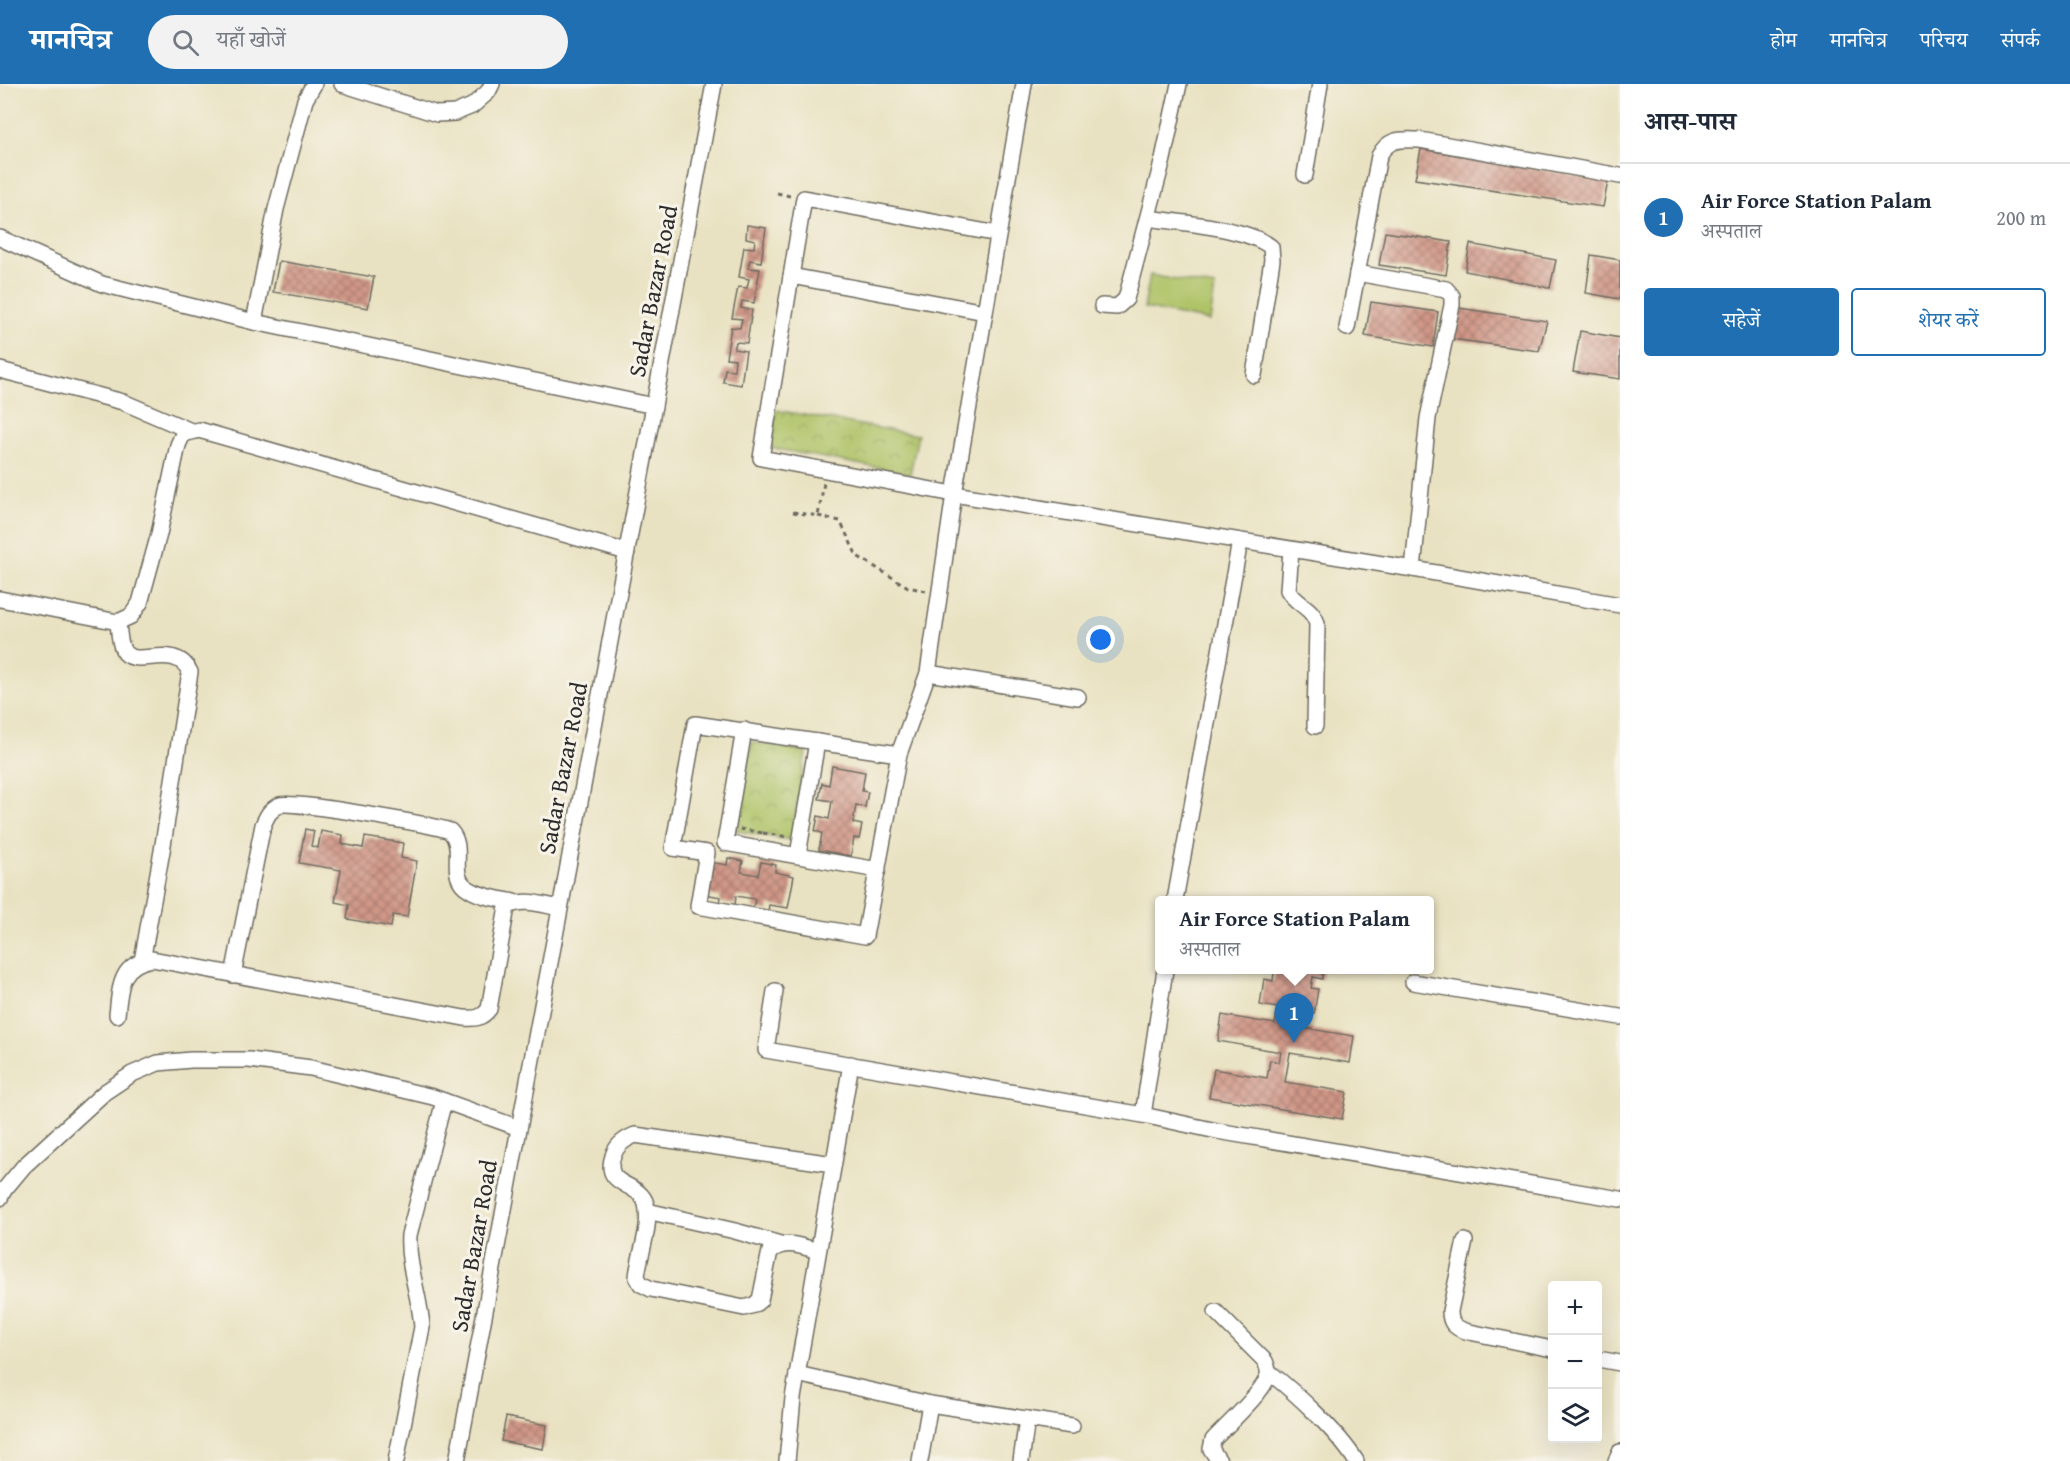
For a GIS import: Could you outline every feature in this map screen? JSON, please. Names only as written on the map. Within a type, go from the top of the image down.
[{"type":"street","points":[[254,322],[276,209],[305,100],[314,84]]},
{"type":"street","points":[[342,84],[437,114],[455,113],[472,106],[488,92],[492,84]]},
{"type":"street","name":"Sadar Bazar Road","points":[[457,1461],[714,84]]},
{"type":"street","points":[[707,853],[699,906],[866,936],[899,754],[928,673],[954,494],[1024,84]]},
{"type":"street","points":[[1102,306],[1117,307],[1126,299],[1148,218],[1179,84]]},
{"type":"street","points":[[1305,175],[1320,84]]},
{"type":"street","points":[[1347,328],[1379,156],[1384,147],[1393,141],[1420,140],[1620,176]]},
{"type":"street","points":[[998,234],[804,198],[761,458],[954,494],[1620,605]]},
{"type":"street","points":[[1148,218],[1242,233],[1258,238],[1271,247],[1272,260],[1254,375]]},
{"type":"street","points":[[0,238],[102,284],[254,322],[654,406]]},
{"type":"street","points":[[1357,273],[1446,289],[1452,296],[1428,418],[1413,569]]},
{"type":"street","points":[[791,276],[985,312]]},
{"type":"street","points":[[0,370],[123,402],[190,431]]},
{"type":"street","points":[[0,599],[118,622],[132,616],[140,603],[159,534],[178,445],[183,434],[199,430],[627,552]]},
{"type":"street","points":[[1176,896],[1240,541]]},
{"type":"street","points":[[1291,550],[1288,590],[1311,611],[1317,624],[1315,726]]},
{"type":"street","points":[[118,622],[123,650],[128,656],[139,658],[170,656],[181,659],[190,672],[166,829],[142,961]]},
{"type":"street","points":[[928,673],[1078,698]]},
{"type":"street","points":[[878,870],[725,843],[707,853],[673,848],[695,723],[899,754]]},
{"type":"street","points":[[725,843],[744,730]]},
{"type":"street","points":[[798,855],[817,741]]},
{"type":"street","points":[[233,975],[263,825],[267,814],[282,804],[325,808],[450,831],[456,837],[458,845],[458,878],[462,885],[471,891],[514,902],[522,901],[560,908]]},
{"type":"street","points":[[117,1015],[124,975],[131,966],[152,959],[464,1018],[476,1018],[484,1015],[489,1009],[505,914],[507,907],[514,902]]},
{"type":"street","points":[[1143,1115],[1164,974]]},
{"type":"street","points":[[1413,982],[1620,1017]]},
{"type":"street","points":[[775,991],[766,1050],[1143,1115],[1217,1131],[1620,1199]]},
{"type":"street","points":[[0,1198],[24,1166],[105,1092],[132,1074],[158,1063],[191,1060],[249,1060],[311,1068],[444,1101],[519,1128]]},
{"type":"street","points":[[787,1461],[792,1398],[851,1064]]},
{"type":"street","points":[[396,1461],[422,1327],[421,1309],[408,1251],[409,1234],[444,1101]]},
{"type":"street","points":[[780,1244],[770,1251],[760,1300],[744,1308],[641,1284],[637,1277],[647,1222],[646,1203],[642,1195],[614,1178],[610,1170],[612,1157],[618,1146],[635,1135],[833,1164]]},
{"type":"street","points":[[647,1211],[780,1244],[792,1244],[818,1251]]},
{"type":"street","points":[[1465,1241],[1450,1311],[1450,1321],[1455,1327],[1465,1331],[1548,1348]]},
{"type":"street","points":[[1216,1312],[1265,1361],[1269,1372],[1290,1389],[1331,1431],[1356,1461]]},
{"type":"street","points":[[1602,1360],[1620,1364]]},
{"type":"street","points":[[1219,1461],[1211,1449],[1213,1440],[1258,1392],[1269,1372]]},
{"type":"street","points":[[797,1374],[930,1404],[1072,1426]]},
{"type":"street","points":[[920,1461],[930,1404]]},
{"type":"street","points":[[1021,1461],[1027,1419]]},
{"type":"street","points":[[1616,1461],[1620,1452]]},
{"type":"path","points":[[818,516],[826,470]]},
{"type":"path","points":[[793,512],[840,521],[857,556],[908,587],[938,593]]},
{"type":"path","points":[[740,829],[789,837]]},
{"type":"path","points":[[760,849],[763,833]]},
{"type":"green space","points":[[1150,275],[1215,287],[1210,321],[1144,308]]},
{"type":"green space","points":[[776,410],[918,435],[910,474],[771,448]]},
{"type":"green space","points":[[752,742],[806,751],[791,840],[737,831]]},
{"type":"building","points":[[1421,149],[1608,181],[1603,207],[1415,179]]},
{"type":"building","points":[[747,225],[766,228],[761,262],[750,260],[748,268],[760,269],[754,303],[742,301],[741,308],[752,310],[747,343],[736,342],[734,349],[746,351],[741,385],[723,382],[725,369],[734,370],[735,359],[726,358],[731,327],[740,328],[742,319],[732,318],[738,287],[747,288],[749,279],[739,277],[744,247],[754,248],[755,240],[746,238]]},
{"type":"building","points":[[1385,232],[1451,242],[1446,275],[1379,265]]},
{"type":"building","points":[[1470,244],[1556,260],[1550,288],[1465,271]]},
{"type":"building","points":[[1591,255],[1620,260],[1620,299],[1586,293]]},
{"type":"building","points":[[279,261],[374,277],[368,308],[273,292]]},
{"type":"building","points":[[1371,302],[1438,312],[1433,347],[1365,336]]},
{"type":"building","points":[[1459,308],[1547,321],[1539,351],[1452,339]]},
{"type":"building","points":[[1580,331],[1620,338],[1620,379],[1573,372]]},
{"type":"building","points":[[832,766],[865,772],[862,791],[868,792],[865,807],[856,805],[853,823],[862,825],[859,839],[854,838],[851,856],[819,850],[822,833],[815,831],[818,816],[829,819],[832,801],[819,799],[822,783],[829,785]]},
{"type":"building","points":[[305,829],[314,831],[311,846],[318,848],[321,831],[343,835],[342,844],[363,848],[365,837],[403,843],[401,858],[417,861],[407,917],[393,915],[391,927],[347,919],[349,905],[335,902],[341,870],[299,863]]},
{"type":"building","points":[[728,858],[743,861],[741,872],[758,875],[761,862],[776,865],[775,872],[794,876],[788,908],[769,905],[768,911],[753,909],[755,899],[736,896],[735,905],[720,902],[721,897],[704,894],[710,862],[727,865]]},
{"type":"building","points":[[1274,974],[1323,974],[1322,979],[1313,977],[1311,988],[1318,989],[1314,1014],[1294,1011],[1291,1026],[1354,1036],[1350,1063],[1290,1053],[1285,1082],[1347,1092],[1342,1119],[1209,1097],[1214,1069],[1267,1078],[1270,1060],[1279,1062],[1281,1052],[1218,1041],[1222,1015],[1275,1024],[1278,1008],[1260,1005],[1264,979],[1273,981]]},
{"type":"building","points":[[506,1417],[547,1425],[543,1449],[501,1441]]},
{"type":"place","name":"Air Force Station Palam","points":[[1294,1043]]}]
